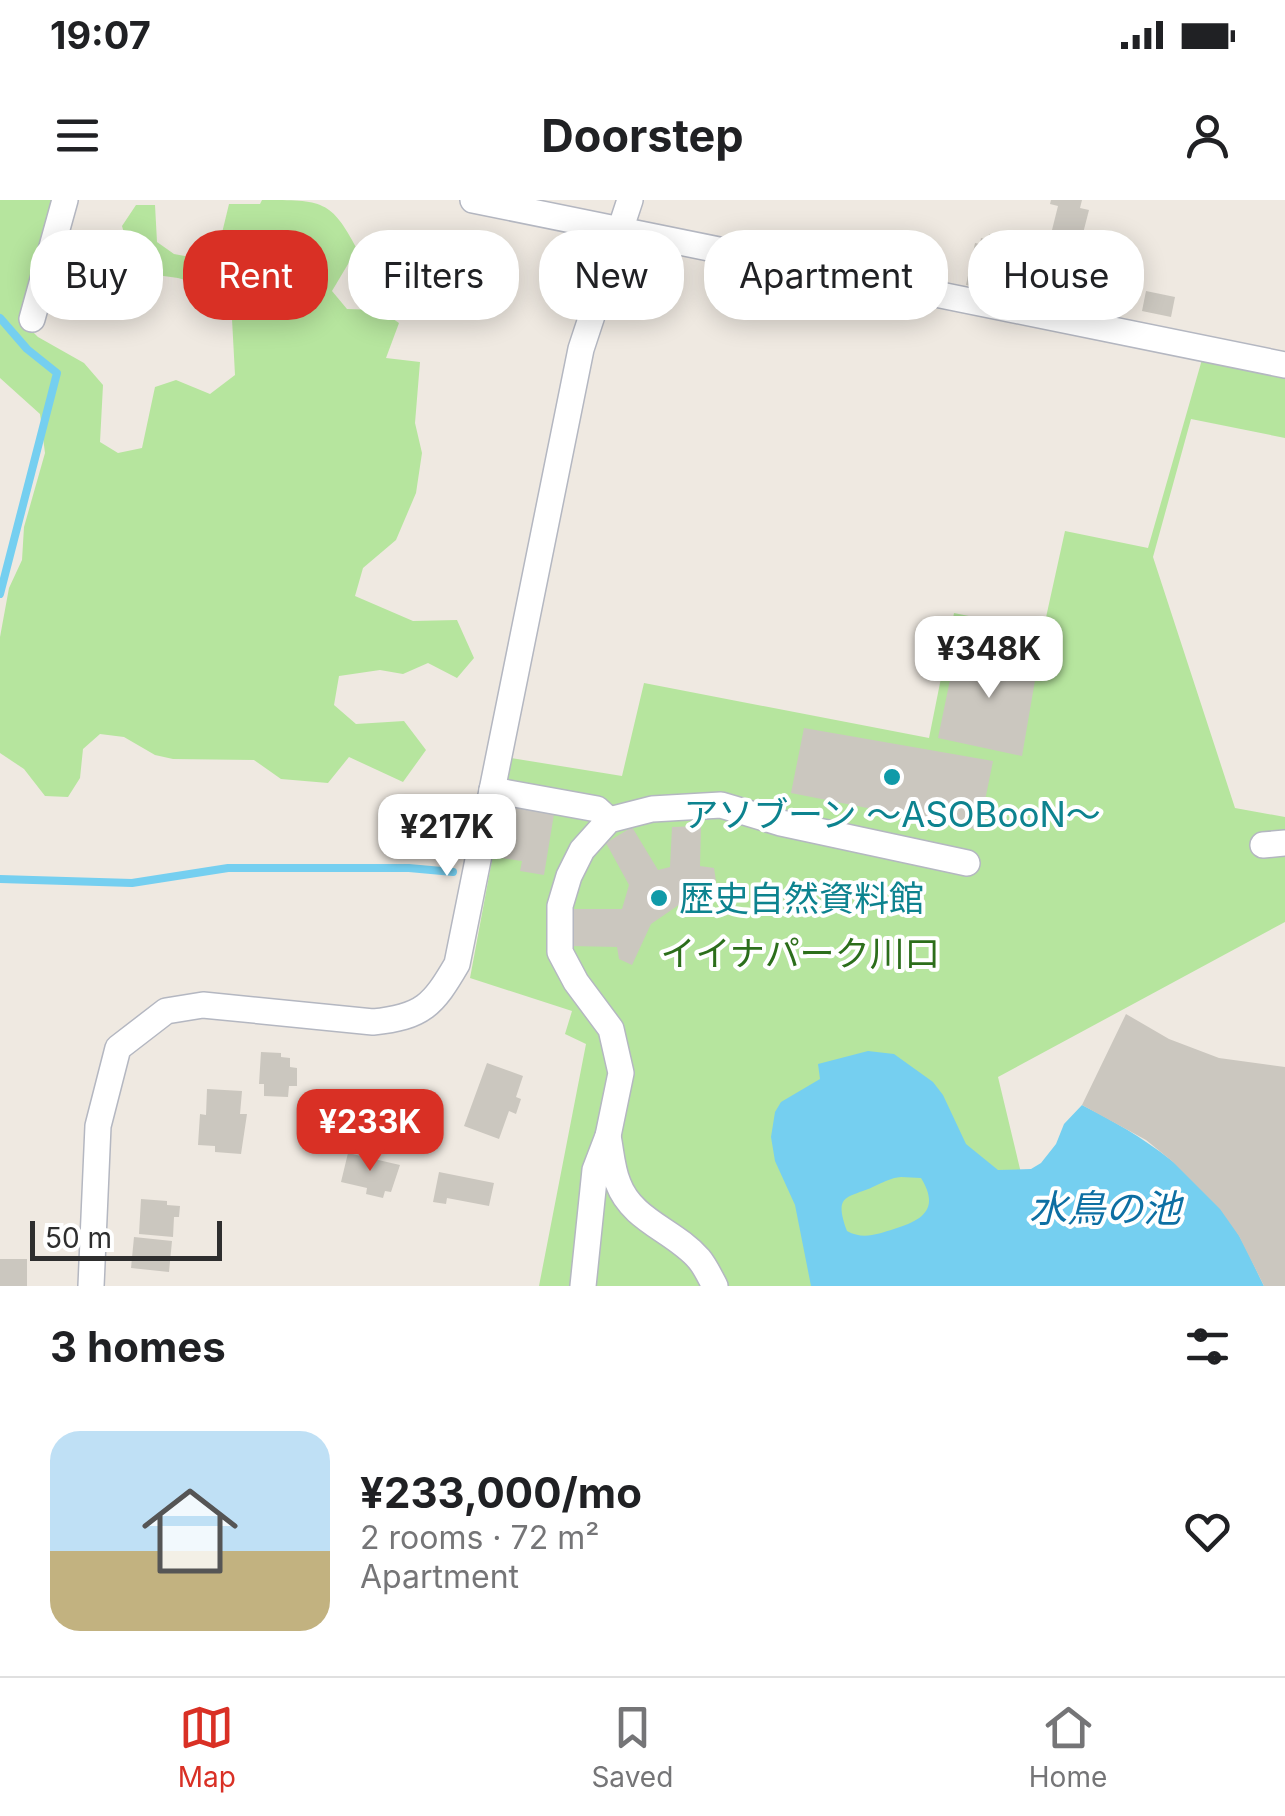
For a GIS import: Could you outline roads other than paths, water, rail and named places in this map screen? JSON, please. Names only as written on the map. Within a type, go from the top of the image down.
[{"type":"street","points":[[57,230],[65,200]]},
{"type":"street","points":[[473,200],[620,230],[630,200]]},
{"type":"street","points":[[684,243],[1285,365]]},
{"type":"street","points":[[91,1286],[98,1126],[118,1048],[166,1011],[204,1005],[373,1022],[397,1020],[436,1000],[457,964],[581,349],[591,320]]},
{"type":"street","points":[[492,790],[597,809],[610,820]]},
{"type":"street","points":[[583,1286],[594,1170],[608,1136],[621,1073],[610,1029],[560,952],[560,906],[582,850],[610,820],[652,808],[722,805],[781,824],[967,863]]},
{"type":"street","points":[[608,1136],[618,1182],[626,1198],[648,1221],[700,1260],[715,1286]]},
{"type":"water","name":"水鳥の池","points":[[868,1051],[894,1054],[933,1082],[966,1144],[998,1170],[1031,1169],[1041,1163],[1056,1144],[1064,1124],[1082,1105],[1149,1144],[1191,1177],[1226,1215],[1264,1286],[811,1286],[795,1205],[775,1161],[771,1137],[775,1112],[781,1102],[820,1079],[818,1064]],"holes":[[[894,1178],[921,1178],[929,1198],[926,1212],[920,1217],[876,1234],[865,1236],[847,1231],[842,1209],[846,1198]]]},
{"type":"waterway","points":[[0,318],[27,349],[57,373],[0,594]]},
{"type":"waterway","points":[[0,879],[132,883],[228,868],[409,868],[453,872]]},
{"type":"place","name":"アソブーン ～ASOBooN～","points":[[892,777]]},
{"type":"place","name":"歴史自然資料館","points":[[659,898]]},
{"type":"park label","name":"イイナパーク川口","points":[[800,953]]}]
